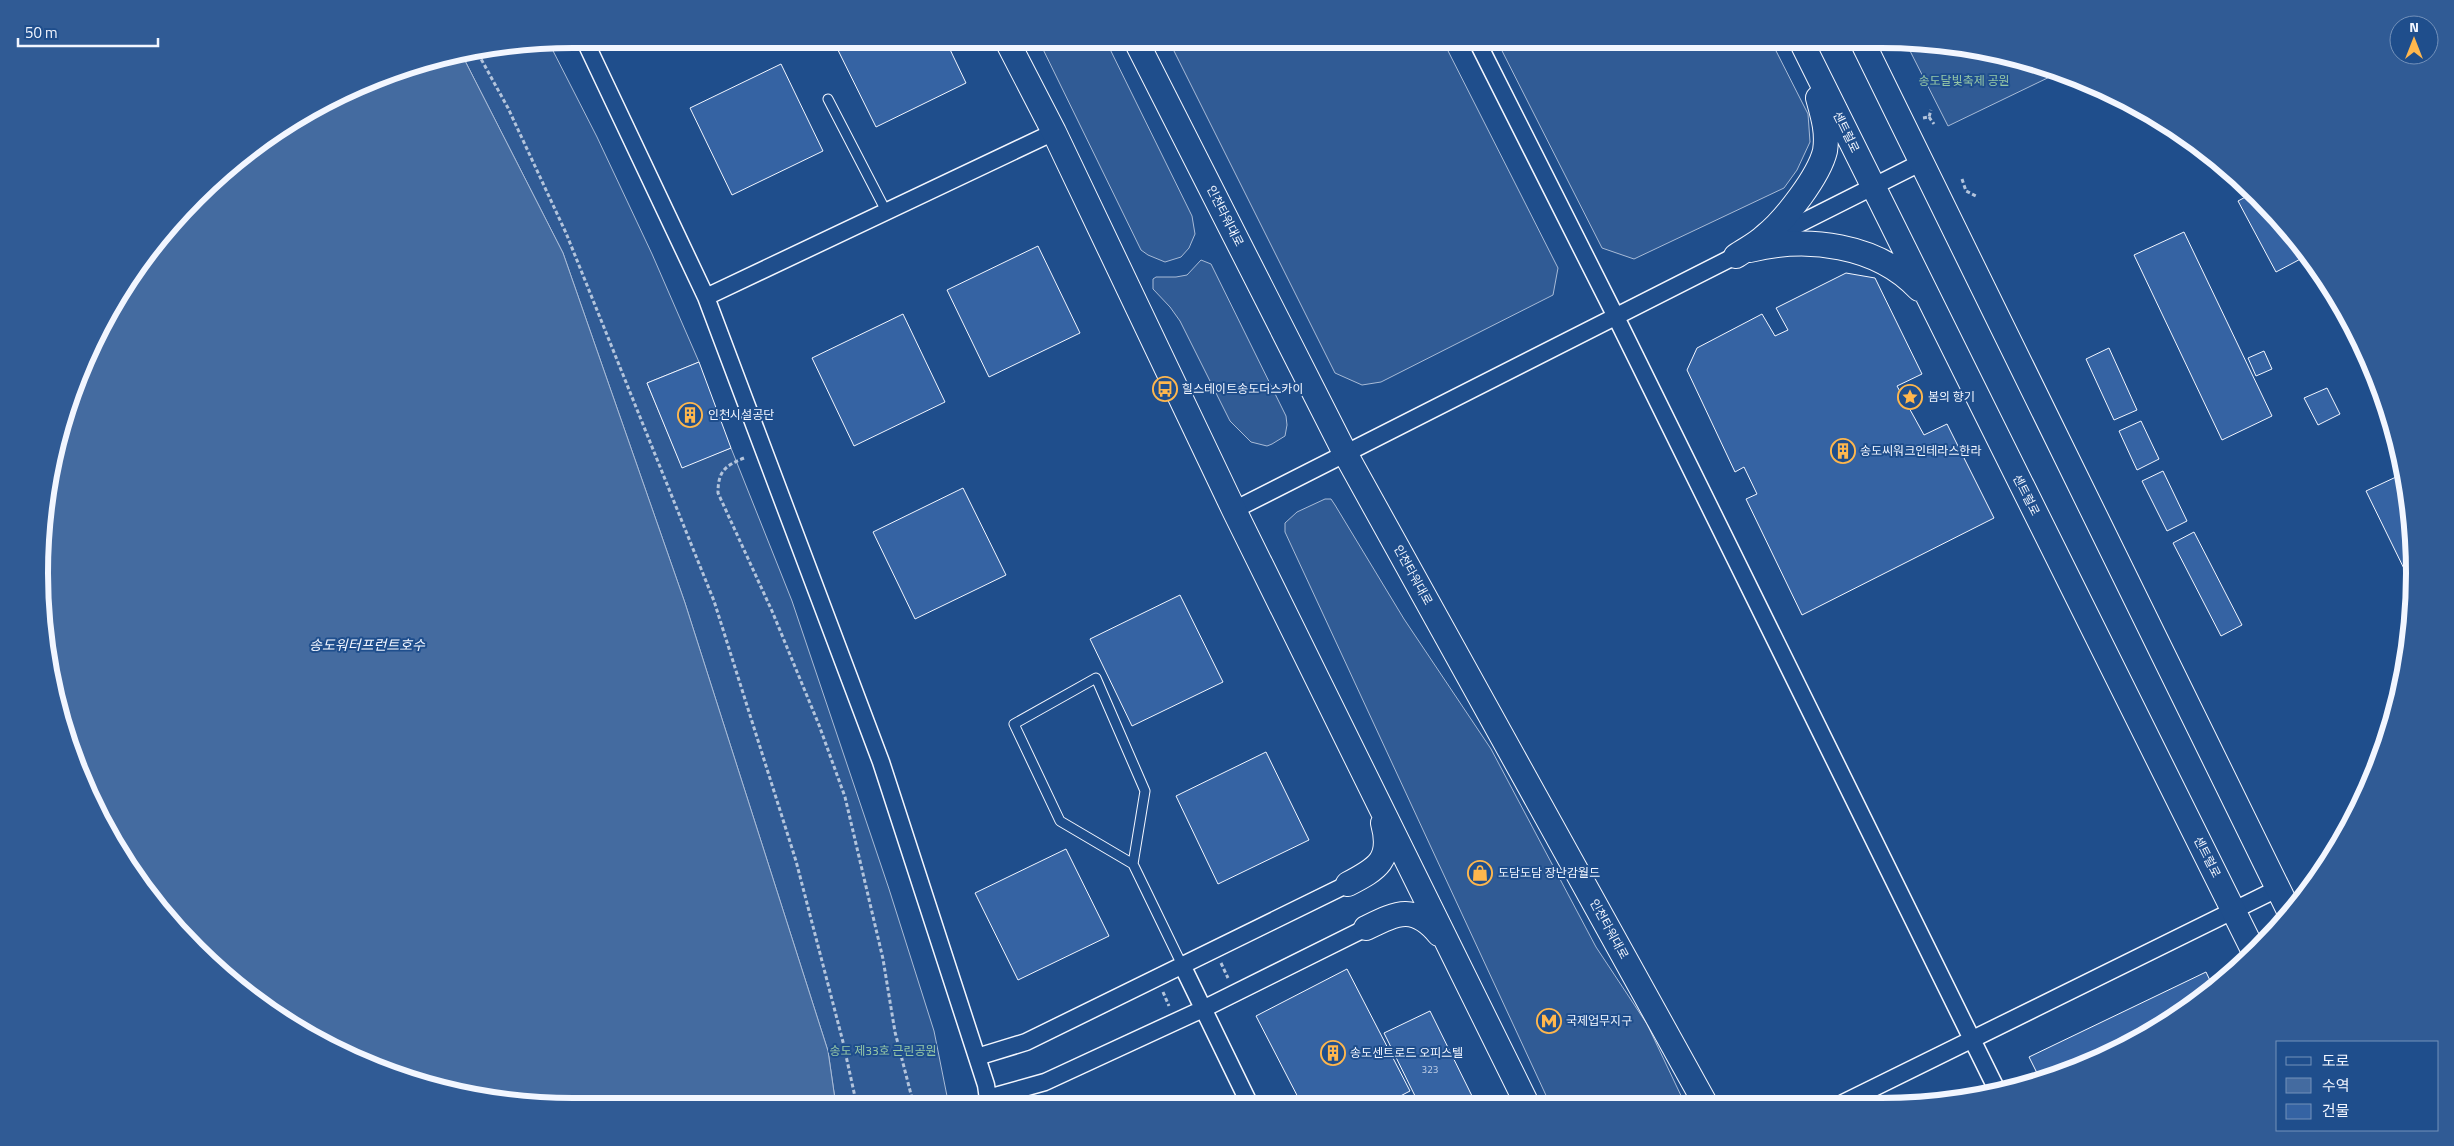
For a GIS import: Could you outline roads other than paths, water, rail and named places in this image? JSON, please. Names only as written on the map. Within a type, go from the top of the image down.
[{"type":"main road","points":[[1011,48],[1054,132],[1234,510],[1378,805],[1525,1098]]},
{"type":"main road","name":"인천타워대로","points":[[1140,48],[1345,453],[1702,1098]]},
{"type":"main road","points":[[1741,253],[1766,236],[1779,222],[1807,186],[1824,152],[1826,125],[1811,68],[1803,48]]},
{"type":"main road","name":"센트럴로","points":[[1804,48],[2251,947]]},
{"type":"main road","points":[[1865,48],[2287,906]]},
{"type":"main road","points":[[1741,253],[1784,243],[1871,254],[1912,282],[1933,308]]},
{"type":"main road","points":[[1348,884],[1372,872],[1382,861],[1387,847],[1386,834],[1378,805]]},
{"type":"main road","points":[[1366,928],[1394,914],[1418,916],[1430,923],[1447,943]]},
{"type":"street","points":[[588,48],[706,297],[881,762],[977,1057],[988,1098]]},
{"type":"street","points":[[1481,48],[1616,316],[1995,1086]]},
{"type":"street","points":[[706,297],[1054,132]]},
{"type":"street","points":[[1234,510],[1922,162]]},
{"type":"street","points":[[977,1057],[1026,1042],[1348,884]]},
{"type":"street","points":[[1853,1098],[2278,888]]},
{"type":"street","points":[[1000,1098],[1045,1082],[1203,1009],[1366,928]]},
{"type":"street","points":[[1182,966],[1247,1098]]},
{"type":"lane","points":[[828,99],[886,212]]},
{"type":"lane","points":[[1133,864],[1145,791],[1096,678],[1014,724],[1060,821],[1133,864],[1182,966]]},
{"type":"water","name":"송도워터프런트호수","points":[[464,59],[563,253],[685,603],[828,1051],[835,1098],[539,1097],[504,1094],[437,1081],[404,1071],[341,1044],[310,1028],[253,990],[201,945],[178,919],[156,893],[118,836],[102,805],[75,742],[65,709],[52,642],[48,573],[49,539],[52,504],[65,437],[75,404],[102,341],[118,310],[156,253],[201,201],[227,178],[253,156],[310,118],[341,102],[404,75]]},
{"type":"place","name":"힐스테이트송도더스카이","points":[[1165,389]]},
{"type":"place","name":"봄의 향기","points":[[1910,397]]},
{"type":"place","name":"인천시설공단","points":[[690,415]]},
{"type":"place","name":"송도씨워크인테라스한라","points":[[1843,451]]},
{"type":"place","name":"도담도담 장난감월드","points":[[1480,873]]},
{"type":"place","name":"국제업무지구","points":[[1549,1021]]},
{"type":"place","name":"송도센트로드 오피스텔","points":[[1333,1053]]},
{"type":"park label","name":"송도달빛축제 공원","points":[[1964,81]]},
{"type":"park label","name":"송도 제33호 근린공원","points":[[883,1051]]}]
